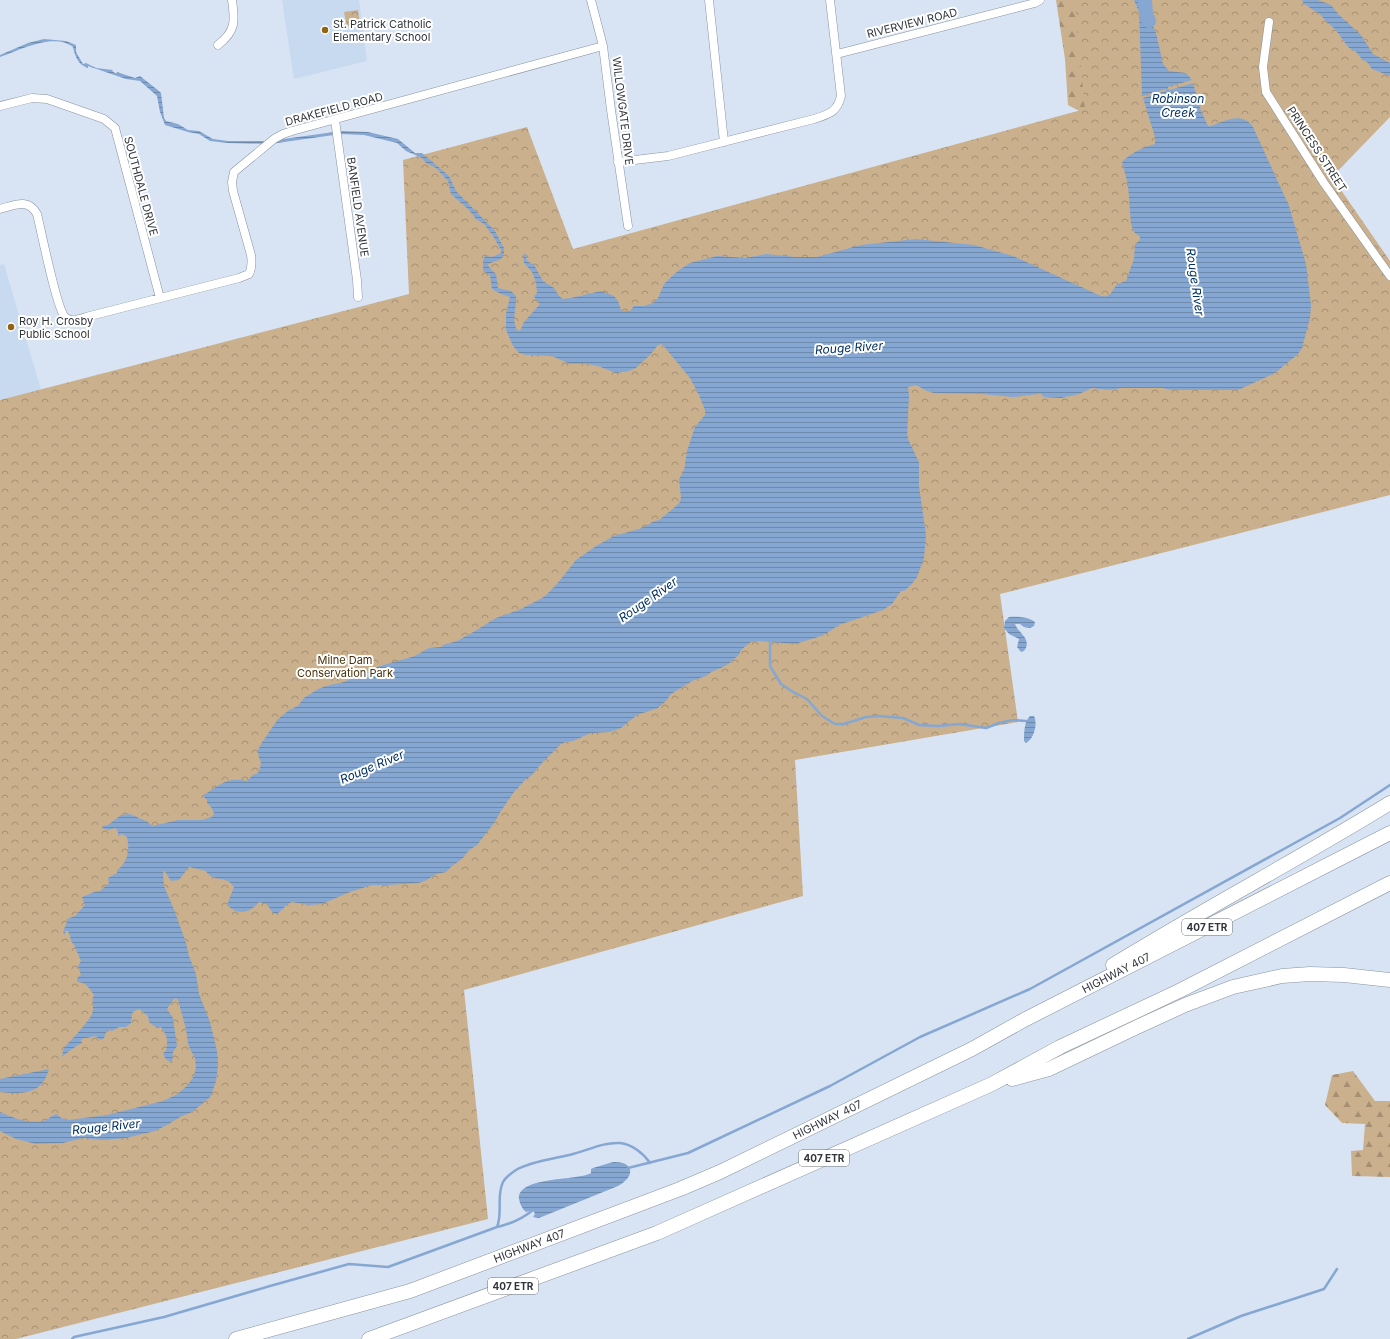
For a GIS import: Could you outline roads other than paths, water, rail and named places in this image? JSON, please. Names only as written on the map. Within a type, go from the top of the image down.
[{"type":"highway","points":[[1024,1020],[1150,943],[1390,803]]},
{"type":"highway","name":"HIGHWAY 407","points":[[236,1339],[410,1291],[680,1189],[720,1172],[972,1049],[1024,1020],[1390,833]]},
{"type":"highway","name":"407 ETR","points":[[369,1339],[657,1233],[992,1084],[1060,1046],[1179,991],[1390,883]]},
{"type":"highway","points":[[992,1084],[1049,1069],[1137,1027],[1232,987],[1282,976],[1310,974],[1344,975],[1390,980]]},
{"type":"street","points":[[218,45],[228,38],[232,30],[234,20],[232,0]]},
{"type":"street","name":"WILLOWGATE DRIVE","points":[[591,0],[603,46],[628,226]]},
{"type":"street","points":[[709,0],[724,142]]},
{"type":"street","points":[[618,162],[668,156],[814,119],[834,111],[840,103],[841,96],[830,0]]},
{"type":"street","name":"RIVERVIEW ROAD","points":[[837,54],[1035,3],[1040,0]]},
{"type":"street","name":"PRINCESS STREET","points":[[1269,22],[1263,67],[1266,92],[1324,182],[1390,276]]},
{"type":"street","name":"DRAKEFIELD ROAD","points":[[0,209],[19,204],[33,207],[37,214],[58,301],[65,317],[69,320],[239,278],[249,274],[252,269],[251,255],[233,190],[232,182],[234,172],[274,139],[283,134],[603,46]]},
{"type":"street","name":"SOUTHDALE DRIVE","points":[[0,106],[32,98],[47,99],[104,119],[115,128],[160,298]]},
{"type":"street","name":"BANFIELD AVENUE","points":[[335,120],[358,297]]},
{"type":"water","name":"Robinson Creek","points":[[1134,0],[1145,0],[1148,15],[1156,33],[1163,64],[1169,71],[1186,73],[1192,80],[1168,87],[1168,89],[1170,90],[1193,83],[1201,111],[1208,126],[1239,118],[1249,122],[1253,127],[1289,206],[1306,264],[1311,305],[1310,318],[1302,348],[1298,354],[1275,373],[1238,390],[1122,388],[1109,390],[1092,388],[1079,394],[1061,398],[1044,397],[1040,393],[1013,397],[982,394],[934,393],[916,385],[908,387],[907,437],[919,462],[919,486],[926,535],[924,558],[917,577],[911,585],[904,591],[901,591],[892,604],[883,610],[839,625],[818,637],[795,644],[760,641],[751,642],[729,663],[706,676],[694,680],[671,694],[658,708],[637,715],[621,728],[610,732],[591,733],[573,741],[562,743],[514,792],[494,823],[477,845],[468,851],[463,858],[446,872],[436,874],[425,881],[418,883],[372,885],[350,892],[322,904],[309,905],[292,902],[277,914],[273,913],[267,904],[259,902],[248,911],[235,911],[227,905],[234,887],[227,881],[212,877],[206,871],[189,867],[179,880],[171,881],[164,870],[164,886],[175,912],[196,974],[199,994],[210,1022],[217,1051],[218,1065],[216,1081],[211,1096],[192,1112],[155,1131],[126,1138],[102,1140],[83,1138],[63,1143],[36,1144],[16,1139],[0,1131],[0,1112],[32,1122],[45,1120],[57,1114],[61,1118],[69,1120],[107,1115],[163,1101],[176,1095],[187,1086],[194,1076],[196,1067],[195,1058],[188,1044],[186,1029],[178,1000],[176,998],[167,1009],[173,1018],[177,1046],[173,1052],[172,1063],[165,1058],[163,1053],[166,1051],[167,1041],[163,1030],[161,1027],[157,1028],[149,1022],[148,1016],[139,1009],[134,1011],[132,1014],[131,1023],[126,1027],[119,1027],[112,1031],[107,1030],[104,1038],[101,1040],[95,1036],[84,1038],[81,1040],[82,1043],[62,1057],[65,1046],[84,1025],[93,1012],[94,995],[85,984],[77,982],[77,978],[81,975],[78,966],[81,961],[71,941],[68,931],[65,931],[64,935],[67,919],[75,916],[85,905],[82,897],[93,892],[100,891],[109,883],[108,878],[117,873],[117,870],[124,864],[128,851],[127,837],[122,834],[118,836],[116,828],[108,830],[102,828],[103,826],[108,825],[121,815],[130,814],[148,822],[152,826],[178,820],[202,820],[212,817],[214,813],[207,803],[204,795],[224,782],[234,780],[247,781],[253,775],[258,773],[261,762],[258,750],[263,741],[278,719],[289,710],[298,706],[304,698],[318,689],[344,682],[380,666],[415,656],[429,648],[441,647],[457,641],[496,618],[521,609],[544,597],[557,584],[576,560],[596,546],[614,536],[639,529],[659,520],[680,502],[681,497],[679,479],[684,471],[687,451],[695,427],[705,415],[705,410],[690,378],[662,344],[658,345],[636,368],[629,371],[616,373],[598,366],[587,364],[570,364],[552,356],[526,355],[519,353],[513,346],[506,330],[506,314],[510,297],[492,289],[490,275],[483,271],[483,260],[485,256],[492,257],[501,253],[501,250],[493,236],[484,224],[476,219],[469,210],[451,194],[448,181],[436,168],[426,163],[422,158],[406,151],[397,143],[364,135],[341,134],[270,144],[210,141],[199,134],[165,125],[160,112],[157,96],[140,81],[126,79],[88,66],[88,68],[85,67],[78,60],[73,47],[65,43],[56,41],[47,42],[27,47],[0,57],[0,55],[28,43],[44,39],[66,41],[76,45],[76,52],[83,64],[86,63],[96,68],[113,70],[112,71],[115,73],[117,72],[135,78],[140,76],[161,93],[164,118],[166,121],[178,124],[188,130],[199,131],[213,139],[228,141],[269,141],[341,131],[368,132],[398,139],[415,153],[422,153],[449,176],[456,191],[495,231],[504,248],[504,253],[501,259],[488,264],[496,274],[498,288],[511,291],[516,296],[514,322],[517,330],[520,331],[524,322],[540,304],[534,296],[537,293],[536,282],[532,272],[524,263],[524,254],[526,254],[527,261],[534,265],[543,281],[554,288],[563,299],[601,291],[614,296],[618,301],[621,310],[623,311],[630,311],[634,306],[644,306],[653,303],[658,298],[664,284],[679,270],[690,263],[717,256],[745,258],[766,254],[795,257],[817,257],[861,245],[916,239],[974,245],[1013,256],[1101,296],[1107,296],[1117,285],[1126,281],[1134,259],[1135,244],[1140,240],[1140,237],[1134,232],[1131,224],[1128,185],[1122,162],[1137,151],[1155,144],[1155,137],[1143,98],[1166,91],[1166,89],[1143,96],[1142,94],[1139,12]]},
{"type":"water","points":[[1302,0],[1318,0],[1331,5],[1339,15],[1361,35],[1373,54],[1390,63],[1390,76],[1372,69],[1356,52],[1348,47],[1336,30],[1320,14],[1304,4]]},
{"type":"water","points":[[1009,617],[1023,617],[1035,622],[1034,626],[1030,628],[1024,627],[1020,624],[1015,624],[1024,636],[1027,643],[1024,651],[1021,652],[1017,647],[1019,639],[1009,634],[1004,628],[1005,621]]},
{"type":"water","points":[[1030,716],[1034,716],[1036,723],[1033,735],[1026,743],[1024,741],[1025,728]]},
{"type":"water","points":[[49,1069],[42,1084],[30,1091],[16,1093],[0,1092],[0,1079]]},
{"type":"water","points":[[613,1162],[625,1164],[630,1170],[628,1178],[618,1186],[539,1218],[533,1217],[535,1214],[533,1210],[526,1212],[521,1206],[519,1199],[521,1192],[528,1186],[549,1180],[584,1175],[591,1173],[591,1169],[593,1168]]},
{"type":"waterway","name":"Rouge River","points":[[1145,0],[1146,14],[1149,21]]},
{"type":"waterway","points":[[770,642],[770,666],[781,684],[807,699],[822,716],[835,724],[844,724],[866,717],[879,716],[903,718],[919,725],[938,726],[960,724],[986,728],[1013,720],[1026,721]]},
{"type":"waterway","points":[[628,1168],[688,1153],[830,1086],[920,1037],[1030,989],[1340,818],[1390,785]]},
{"type":"waterway","points":[[497,1227],[499,1222],[501,1187],[505,1179],[521,1167],[535,1162],[614,1143],[620,1143],[633,1147],[650,1163]]},
{"type":"waterway","points":[[72,1339],[74,1337],[164,1317],[349,1264],[388,1267],[497,1227],[512,1223],[533,1210]]},
{"type":"waterway","points":[[1188,1339],[1241,1316],[1324,1289],[1337,1269]]},
{"type":"place","name":"St. Patrick Catholic Elementary School","points":[[325,30]]},
{"type":"place","name":"Roy H. Crosby Public School","points":[[11,327]]},
{"type":"park label","name":"Milne Dam Conservation Park","points":[[345,666]]}]
